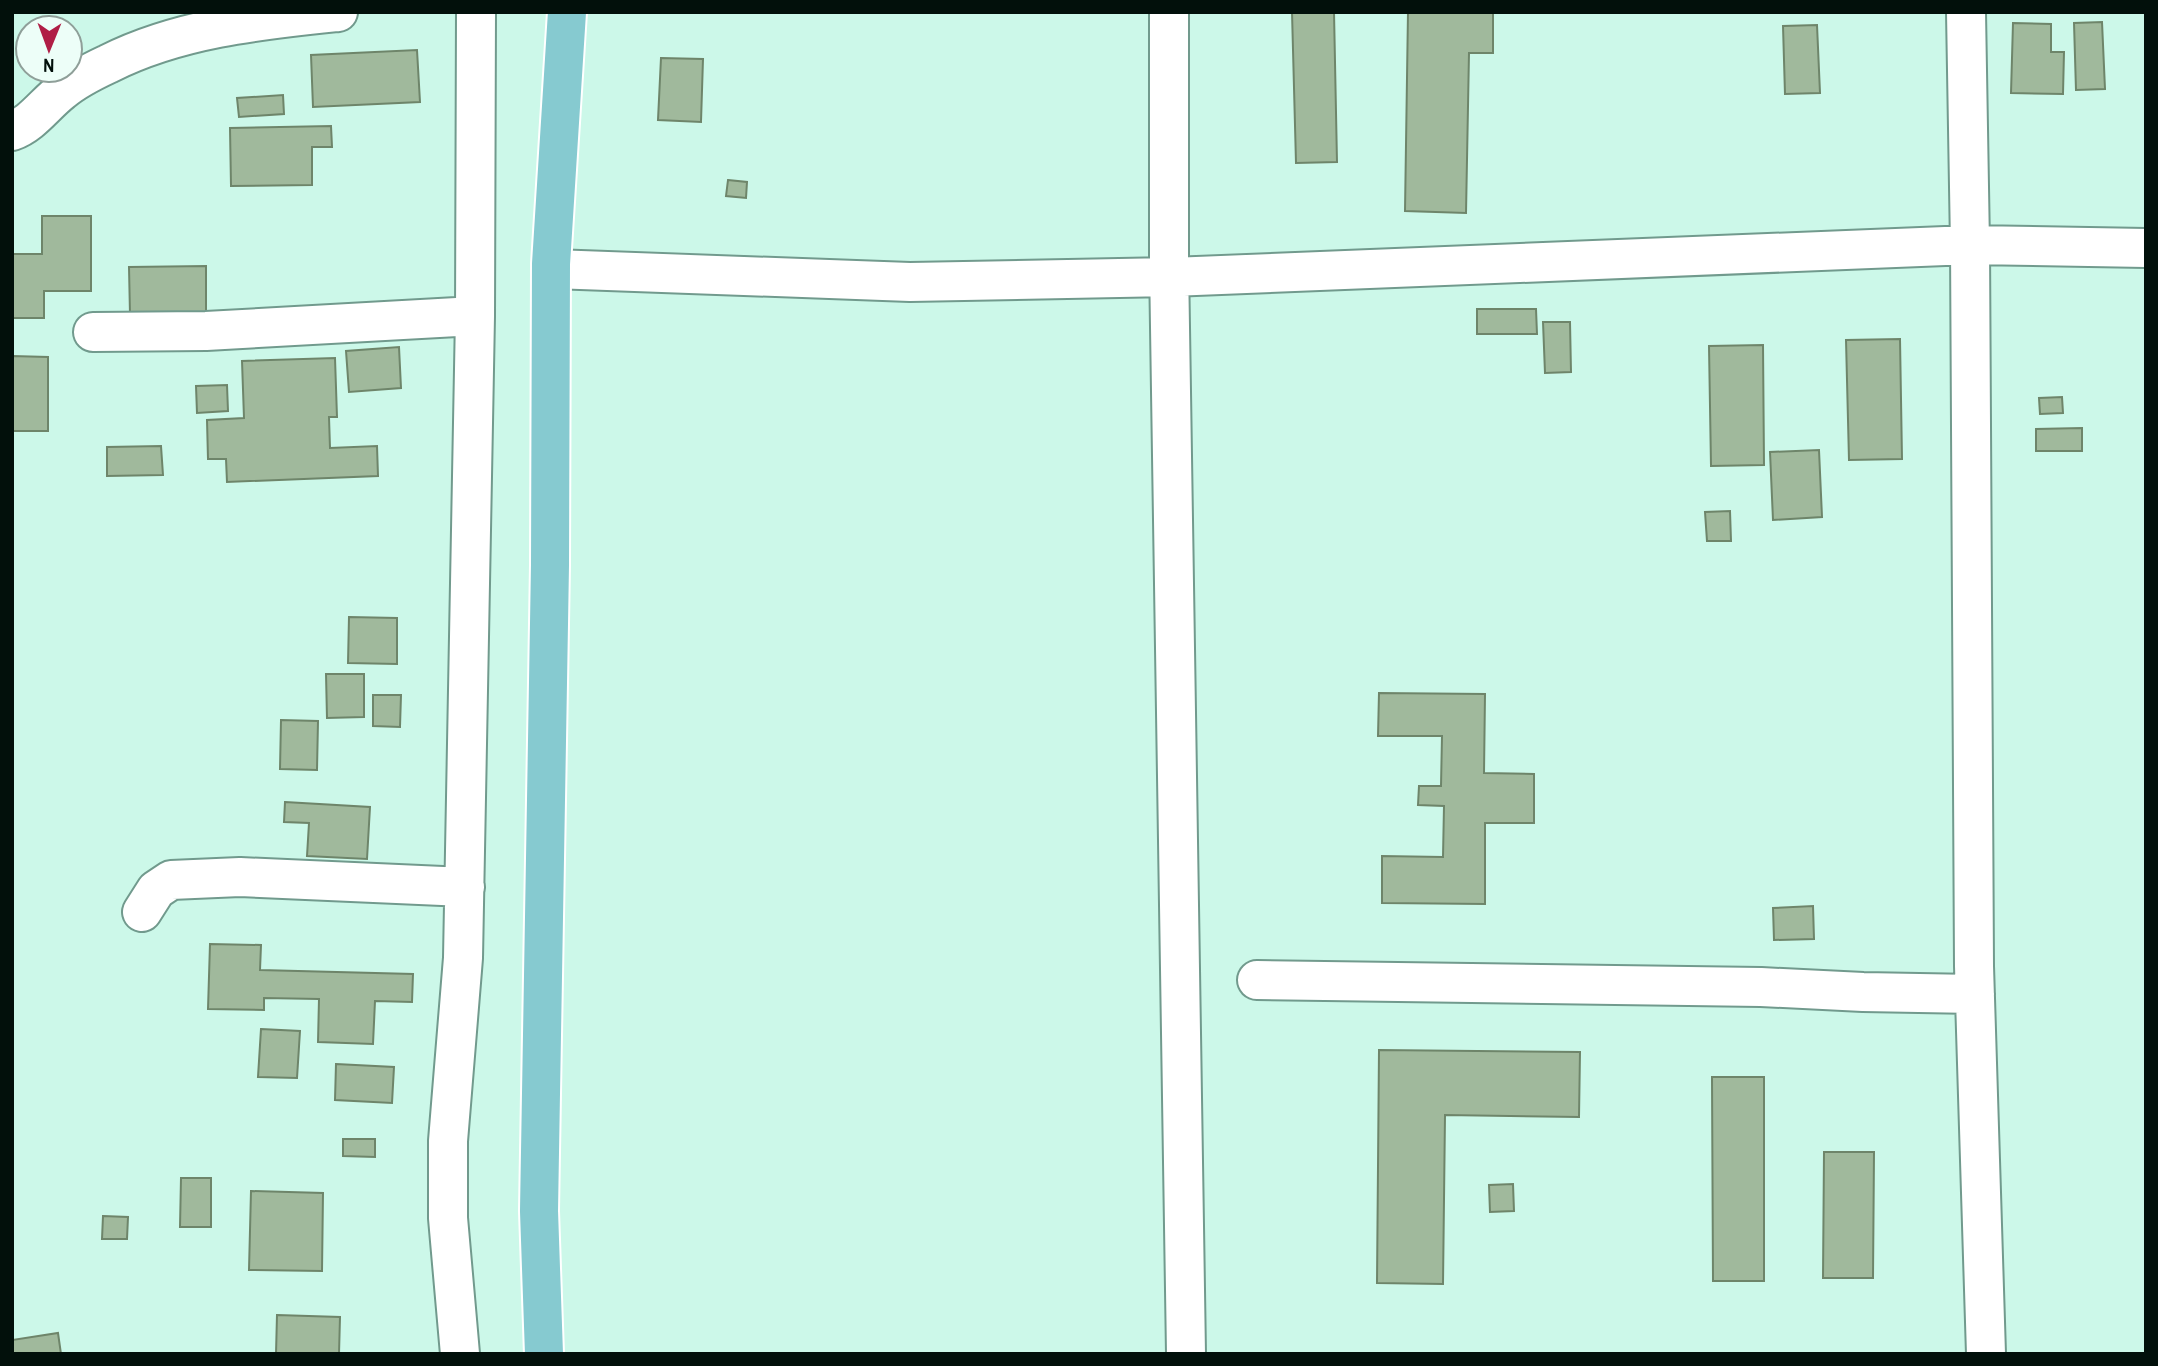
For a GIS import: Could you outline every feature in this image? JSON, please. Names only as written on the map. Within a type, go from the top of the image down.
[{"type":"main road","points":[[544,1354],[539,1211],[551,264],[566,12]]},
{"type":"street","points":[[12,131],[23,128],[63,89],[109,63],[146,47],[200,32],[278,18],[338,12]]},
{"type":"street","points":[[460,1354],[448,1218],[447,1141],[463,958],[465,887],[475,316],[476,12]]},
{"type":"street","points":[[1169,12],[1169,263],[1185,1354]]},
{"type":"street","points":[[1966,12],[1975,994],[1986,1354]]},
{"type":"street","points":[[553,269],[910,282],[1171,277],[1970,245],[2146,248]]},
{"type":"street","points":[[93,332],[219,330],[475,316]]},
{"type":"street","points":[[142,912],[156,890],[171,880],[240,877],[465,887]]},
{"type":"street","points":[[1258,980],[1761,987],[1975,994]]},
{"type":"building","points":[[1292,12],[1334,12],[1337,162],[1296,163]]},
{"type":"building","points":[[1408,12],[1493,12],[1493,53],[1469,53],[1466,213],[1405,211]]},
{"type":"building","points":[[2102,22],[2105,89],[2076,90],[2074,23]]},
{"type":"building","points":[[2013,23],[2051,24],[2051,52],[2064,52],[2063,94],[2011,93]]},
{"type":"building","points":[[1817,25],[1820,93],[1785,94],[1783,26]]},
{"type":"building","points":[[417,50],[420,102],[313,107],[311,55]]},
{"type":"building","points":[[661,58],[703,59],[701,122],[658,120]]},
{"type":"building","points":[[283,95],[284,114],[239,117],[237,98]]},
{"type":"building","points":[[331,126],[332,147],[312,147],[312,185],[231,186],[230,128]]},
{"type":"building","points":[[728,180],[747,182],[746,198],[726,196]]},
{"type":"building","points":[[42,216],[91,216],[91,291],[44,291],[44,318],[12,318],[12,254],[42,254]]},
{"type":"building","points":[[206,266],[206,313],[130,314],[129,267]]},
{"type":"building","points":[[1477,309],[1536,309],[1537,334],[1477,334]]},
{"type":"building","points":[[1543,322],[1570,322],[1571,372],[1545,373]]},
{"type":"building","points":[[1900,339],[1902,459],[1849,460],[1846,340]]},
{"type":"building","points":[[1763,345],[1764,465],[1711,466],[1709,346]]},
{"type":"building","points":[[399,347],[401,388],[349,392],[346,351]]},
{"type":"building","points":[[12,356],[48,357],[48,431],[12,431]]},
{"type":"building","points":[[335,358],[337,417],[329,417],[330,448],[377,446],[378,476],[227,482],[226,459],[208,459],[207,420],[244,418],[242,361]]},
{"type":"building","points":[[227,385],[228,411],[197,413],[196,386]]},
{"type":"building","points":[[2062,397],[2063,413],[2040,414],[2039,398]]},
{"type":"building","points":[[2082,428],[2082,451],[2036,451],[2036,429]]},
{"type":"building","points":[[161,446],[163,475],[107,476],[107,447]]},
{"type":"building","points":[[1819,450],[1822,517],[1773,520],[1770,452]]},
{"type":"building","points":[[1730,511],[1731,541],[1707,541],[1705,512]]},
{"type":"building","points":[[349,617],[397,618],[397,664],[348,663]]},
{"type":"building","points":[[326,674],[364,674],[364,717],[327,718]]},
{"type":"building","points":[[1379,693],[1485,694],[1484,773],[1534,774],[1534,823],[1485,823],[1485,904],[1382,903],[1382,856],[1443,857],[1444,806],[1418,805],[1419,786],[1441,786],[1442,736],[1378,736]]},
{"type":"building","points":[[373,695],[401,695],[400,727],[373,726]]},
{"type":"building","points":[[281,720],[318,721],[317,770],[280,769]]},
{"type":"building","points":[[285,802],[370,807],[367,859],[307,856],[309,823],[284,822]]},
{"type":"building","points":[[1813,906],[1814,939],[1774,940],[1773,908]]},
{"type":"building","points":[[210,944],[261,945],[260,970],[413,974],[412,1002],[375,1001],[373,1044],[318,1042],[319,999],[264,998],[264,1010],[208,1009]]},
{"type":"building","points":[[261,1029],[300,1031],[297,1078],[258,1077]]},
{"type":"building","points":[[1379,1050],[1580,1052],[1579,1117],[1445,1115],[1443,1284],[1377,1283]]},
{"type":"building","points":[[336,1064],[394,1067],[392,1103],[335,1100]]},
{"type":"building","points":[[1712,1077],[1764,1077],[1764,1281],[1713,1281]]},
{"type":"building","points":[[343,1139],[375,1139],[375,1157],[343,1156]]},
{"type":"building","points":[[1824,1152],[1874,1152],[1873,1278],[1823,1278]]},
{"type":"building","points":[[181,1178],[211,1178],[211,1227],[180,1227]]},
{"type":"building","points":[[1513,1184],[1514,1211],[1490,1212],[1489,1185]]},
{"type":"building","points":[[251,1191],[323,1193],[322,1271],[249,1270]]},
{"type":"building","points":[[103,1216],[128,1217],[127,1239],[102,1239]]},
{"type":"building","points":[[277,1315],[340,1317],[339,1354],[276,1354]]},
{"type":"building","points":[[58,1333],[61,1354],[12,1354],[12,1340]]}]
